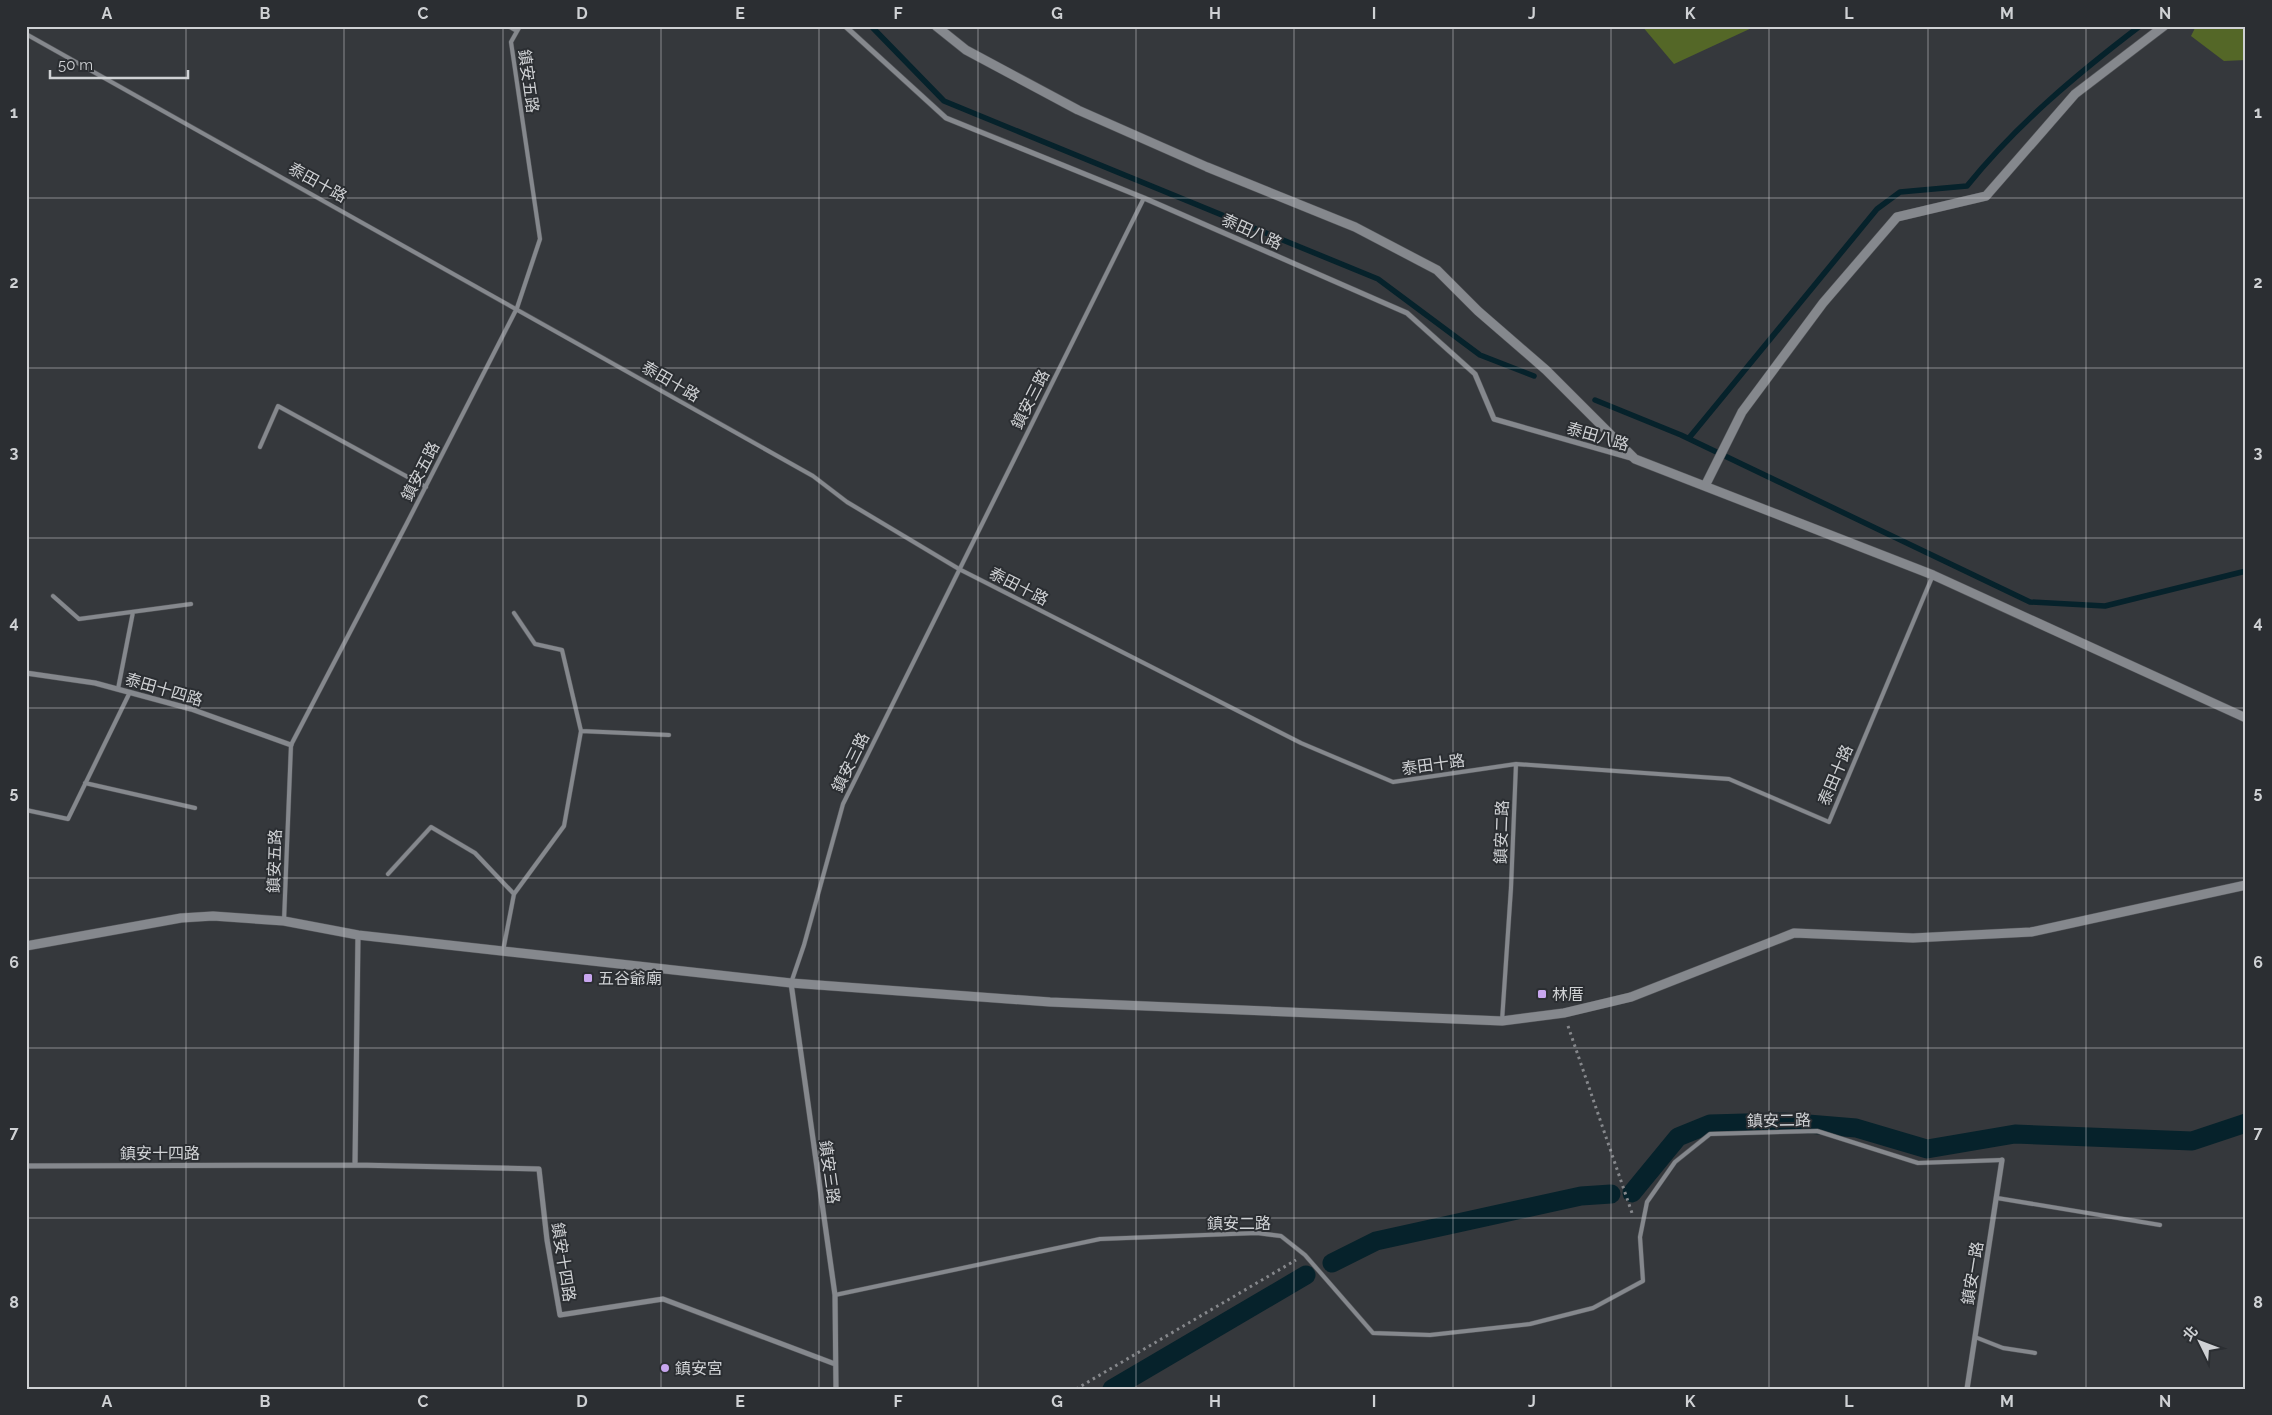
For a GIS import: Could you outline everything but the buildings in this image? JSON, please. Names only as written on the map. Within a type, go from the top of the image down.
[{"type":"street","name":"泰田八路","points":[[845,26],[946,118],[1144,198],[1407,313],[1475,374],[1494,419],[1635,459]]},
{"type":"street","points":[[936,26],[966,50],[1078,110],[1207,167],[1355,227],[1437,270],[1478,311],[1546,370],[1635,459],[1933,576],[2246,718]]},
{"type":"street","points":[[1705,486],[1742,412],[1823,303],[1897,217],[1986,196],[2075,94],[2164,26]]},
{"type":"street","name":"泰田十四路","points":[[26,673],[95,683],[130,692],[191,709],[291,745]]},
{"type":"street","points":[[26,946],[181,918],[213,916],[284,921],[358,935],[791,983],[1050,1002],[1502,1021],[1564,1013],[1631,997],[1794,933],[1913,938],[2031,932],[2246,885]]},
{"type":"street","points":[[355,1165],[358,935]]},
{"type":"street","name":"鎮安三路","points":[[791,983],[835,1295],[836,1389]]},
{"type":"street","name":"鎮安一路","points":[[1967,1389],[2002,1160]]},
{"type":"street","name":"鎮安十四路","points":[[26,1166],[355,1165],[539,1170],[547,1240],[560,1315],[663,1298],[835,1364]]},
{"type":"lane","points":[[508,26],[518,28]]},
{"type":"lane","name":"鎮安五路","points":[[284,921],[291,745],[517,308],[540,239],[511,42],[518,28]]},
{"type":"lane","name":"泰田十路","points":[[26,34],[517,308],[813,476],[847,502],[959,569],[1301,743],[1393,782],[1516,764],[1729,779],[1829,822],[1933,576]]},
{"type":"lane","name":"鎮安三路","points":[[791,983],[804,945],[843,804],[1144,198]]},
{"type":"lane","points":[[260,447],[278,406],[426,487]]},
{"type":"lane","points":[[53,596],[79,619],[191,604]]},
{"type":"lane","points":[[118,689],[134,612]]},
{"type":"lane","points":[[503,951],[514,894],[564,826],[581,731],[562,650],[535,644],[514,613]]},
{"type":"lane","points":[[26,810],[68,819],[130,692]]},
{"type":"lane","points":[[581,731],[669,735]]},
{"type":"lane","name":"鎮安二路","points":[[1502,1021],[1511,888],[1516,764]]},
{"type":"lane","points":[[86,784],[195,808]]},
{"type":"lane","points":[[388,874],[431,826],[476,853],[514,894]]},
{"type":"lane","name":"鎮安二路","points":[[835,1295],[1100,1239],[1257,1233],[1281,1236],[1305,1255],[1373,1333],[1430,1335],[1530,1324],[1593,1308],[1643,1281],[1640,1237],[1647,1202],[1675,1162],[1710,1134],[1817,1131],[1918,1163],[2002,1160]]},
{"type":"lane","points":[[1997,1198],[2160,1225]]},
{"type":"lane","points":[[1975,1337],[2003,1348],[2035,1353]]},
{"type":"path","points":[[1564,1013],[1640,1237]]},
{"type":"path","points":[[1076,1389],[1305,1255]]},
{"type":"green space","points":[[1642,26],[1756,26],[1674,64]]},
{"type":"green space","points":[[2196,26],[2246,26],[2246,60],[2224,61],[2191,36]]},
{"type":"waterway","points":[[871,26],[944,101],[1378,279],[1480,355],[1534,376]]},
{"type":"waterway","points":[[1689,438],[1877,209],[1900,192],[1967,186],[1986,163],[2027,121],[2071,81],[2140,26]]},
{"type":"waterway","points":[[1595,400],[1681,435],[2030,602],[2105,606],[2246,571]]},
{"type":"waterway","points":[[1632,1193],[1678,1137],[1710,1124],[1784,1122],[1856,1128],[1927,1149],[2015,1134],[2192,1141],[2246,1123]]},
{"type":"waterway","points":[[1332,1263],[1376,1241],[1581,1196],[1611,1194]]},
{"type":"waterway","points":[[1112,1389],[1306,1275]]},
{"type":"place","name":"五谷爺廟","points":[[588,978]]},
{"type":"place","name":"林厝","points":[[1542,994]]},
{"type":"place","name":"鎮安宮","points":[[665,1368]]}]
